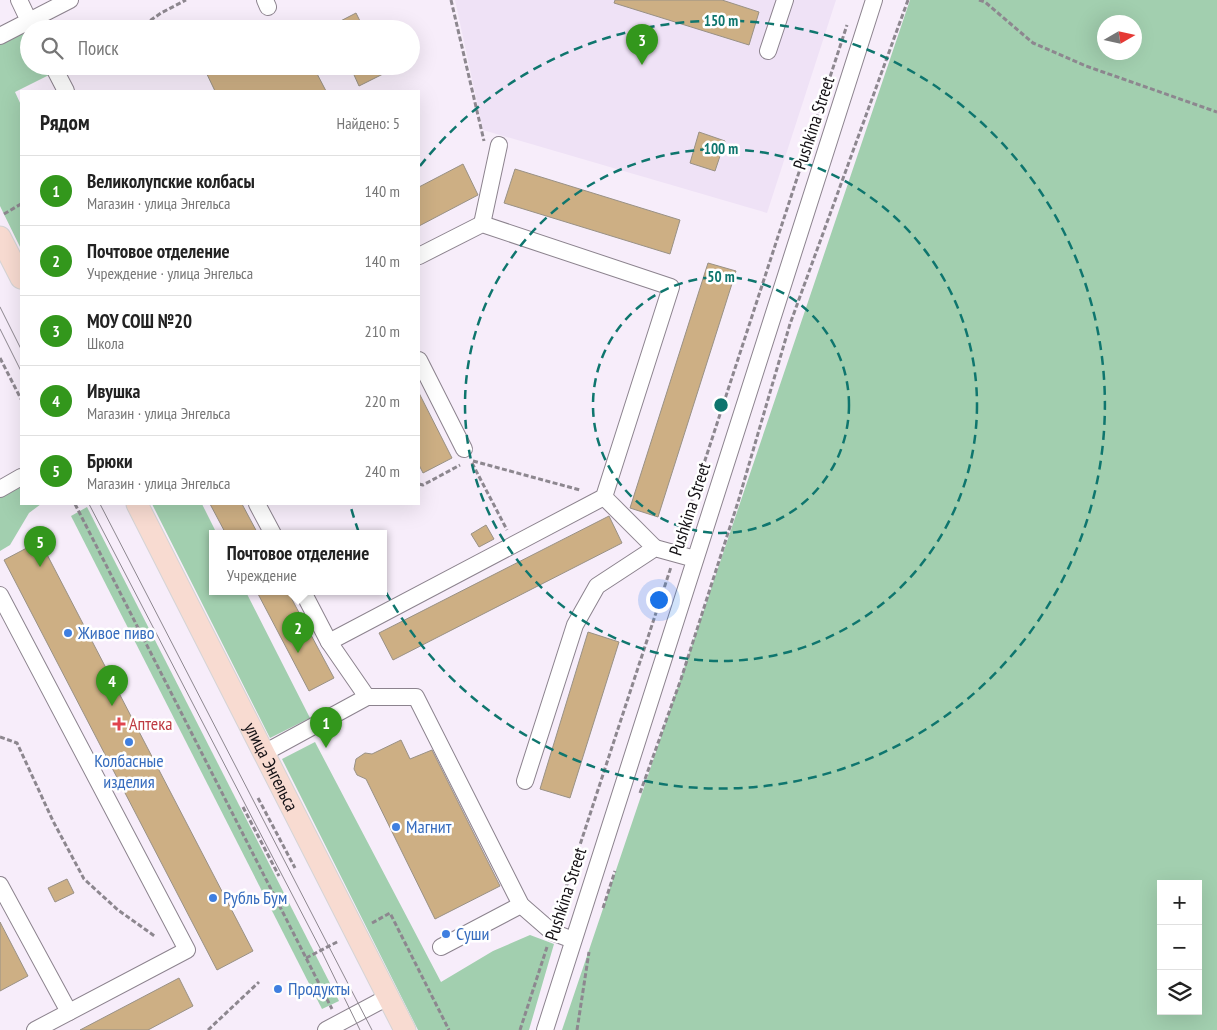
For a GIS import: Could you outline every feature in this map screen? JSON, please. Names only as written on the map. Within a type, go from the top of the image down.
[{"type":"main road","points":[[0,237],[20,276]]},
{"type":"main road","name":"улица Энгельса","points":[[138,505],[405,1030]]},
{"type":"street","points":[[19,0],[29,20]]},
{"type":"street","points":[[39,20],[70,0]]},
{"type":"street","points":[[768,52],[785,0]]},
{"type":"street","name":"Pushkina Street","points":[[545,1030],[874,0]]},
{"type":"street","points":[[0,36],[20,29]]},
{"type":"street","points":[[58,75],[65,90]]},
{"type":"street","points":[[482,224],[492,148]]},
{"type":"street","points":[[329,642],[604,497],[671,287],[482,224],[420,255]]},
{"type":"street","points":[[420,362],[463,457]]},
{"type":"street","points":[[0,489],[20,478]]},
{"type":"street","points":[[604,497],[655,548],[695,559]]},
{"type":"street","points":[[258,505],[271,530]]},
{"type":"street","points":[[525,781],[575,625],[597,586],[655,548]]},
{"type":"street","points":[[0,595],[187,950],[34,1030]]},
{"type":"street","points":[[305,595],[329,642],[367,697]]},
{"type":"street","points":[[264,753],[367,697],[416,697],[521,905],[552,932],[573,940]]},
{"type":"street","points":[[0,885],[69,1012]]},
{"type":"street","points":[[441,947],[521,905]]},
{"type":"street","points":[[332,1027],[388,997]]},
{"type":"path","points":[[151,20],[186,0]]},
{"type":"path","points":[[452,0],[492,148]]},
{"type":"path","points":[[639,796],[681,679],[735,511],[790,324],[908,0]]},
{"type":"path","points":[[979,0],[985,2],[1033,43],[1086,66],[1217,112]]},
{"type":"path","points":[[520,1030],[849,19]]},
{"type":"path","points":[[4,214],[20,205]]},
{"type":"path","points":[[0,358],[20,397]]},
{"type":"path","points":[[420,484],[423,485],[463,457]]},
{"type":"path","points":[[515,544],[470,460],[604,497]]},
{"type":"path","points":[[76,505],[306,958],[332,1027]]},
{"type":"path","points":[[0,738],[17,744],[53,821],[84,879],[118,910],[156,937]]},
{"type":"path","points":[[258,798],[295,868]]},
{"type":"path","points":[[243,807],[279,876]]},
{"type":"path","points":[[600,915],[616,870]]},
{"type":"path","points":[[371,923],[390,913],[449,1030]]},
{"type":"path","points":[[306,958],[338,940]]},
{"type":"path","points":[[577,1030],[589,950]]},
{"type":"path","points":[[208,1030],[259,982]]},
{"type":"shaded area","points":[[455,0],[836,0],[767,213],[483,130]]},
{"type":"green space","points":[[910,0],[1217,0],[1217,1030],[562,1030]]},
{"type":"green space","points":[[20,31],[20,75],[49,75],[15,92],[20,103],[20,247],[0,206],[0,40]]},
{"type":"green space","points":[[20,486],[20,505],[40,505],[29,513],[10,545],[0,551],[0,496]]},
{"type":"green space","points":[[153,505],[202,505],[215,530],[209,530],[209,595],[248,595],[310,718],[270,738]]},
{"type":"green space","points":[[87,507],[339,1001],[322,1009],[71,516]]},
{"type":"green space","points":[[315,742],[441,982],[493,951],[530,935],[554,944],[529,1030],[418,1030],[282,759]]},
{"type":"building","points":[[615,0],[722,0],[759,12],[749,45],[614,3]]},
{"type":"building","points":[[356,13],[360,20],[342,20]]},
{"type":"building","points":[[207,75],[318,75],[325,90],[215,90]]},
{"type":"building","points":[[354,75],[381,75],[359,86]]},
{"type":"building","points":[[699,132],[725,141],[715,171],[690,163]]},
{"type":"building","points":[[463,164],[478,195],[420,225],[420,186]]},
{"type":"building","points":[[515,169],[680,220],[670,254],[504,203]]},
{"type":"building","points":[[708,263],[736,271],[658,517],[630,508]]},
{"type":"building","points":[[420,395],[452,458],[423,473],[420,467]]},
{"type":"building","points":[[211,505],[243,505],[256,530],[224,530]]},
{"type":"building","points":[[609,516],[622,543],[393,660],[379,633]]},
{"type":"building","points":[[486,525],[494,539],[479,547],[471,534]]},
{"type":"building","points":[[40,541],[253,951],[217,970],[4,560]]},
{"type":"building","points":[[259,595],[290,595],[334,678],[309,691]]},
{"type":"building","points":[[588,632],[619,642],[570,798],[540,789]]},
{"type":"building","points":[[401,740],[410,759],[432,750],[500,886],[435,919],[366,779],[357,775],[354,769],[356,759],[365,753],[372,754]]},
{"type":"building","points":[[67,879],[74,893],[55,902],[48,888]]},
{"type":"building","points":[[0,922],[28,976],[0,991]]},
{"type":"building","points":[[179,978],[193,1006],[148,1030],[80,1030]]},
{"type":"tram line","points":[[0,307],[20,347]]},
{"type":"tram line","points":[[0,329],[20,369]]},
{"type":"tram line","points":[[90,505],[321,950],[360,1030]]},
{"type":"tram line","points":[[101,505],[372,1030]]},
{"type":"place","name":"МОУ СОШ №20","points":[[642,65]]},
{"type":"place","name":"Брюки","points":[[40,567]]},
{"type":"place","name":"Живое пиво","points":[[68,633]]},
{"type":"place","name":"Почтовое отделение","points":[[298,653]]},
{"type":"place","name":"Ивушка","points":[[112,706]]},
{"type":"place","name":"Аптека","points":[[119,724]]},
{"type":"place","name":"Колбасные изделия","points":[[129,742]]},
{"type":"place","name":"Великолупские колбасы","points":[[326,748]]},
{"type":"place","name":"Магнит","points":[[396,827]]},
{"type":"place","name":"Рубль Бум","points":[[213,898]]},
{"type":"place","name":"Суши","points":[[446,934]]},
{"type":"place","name":"Продукты","points":[[278,989]]}]
